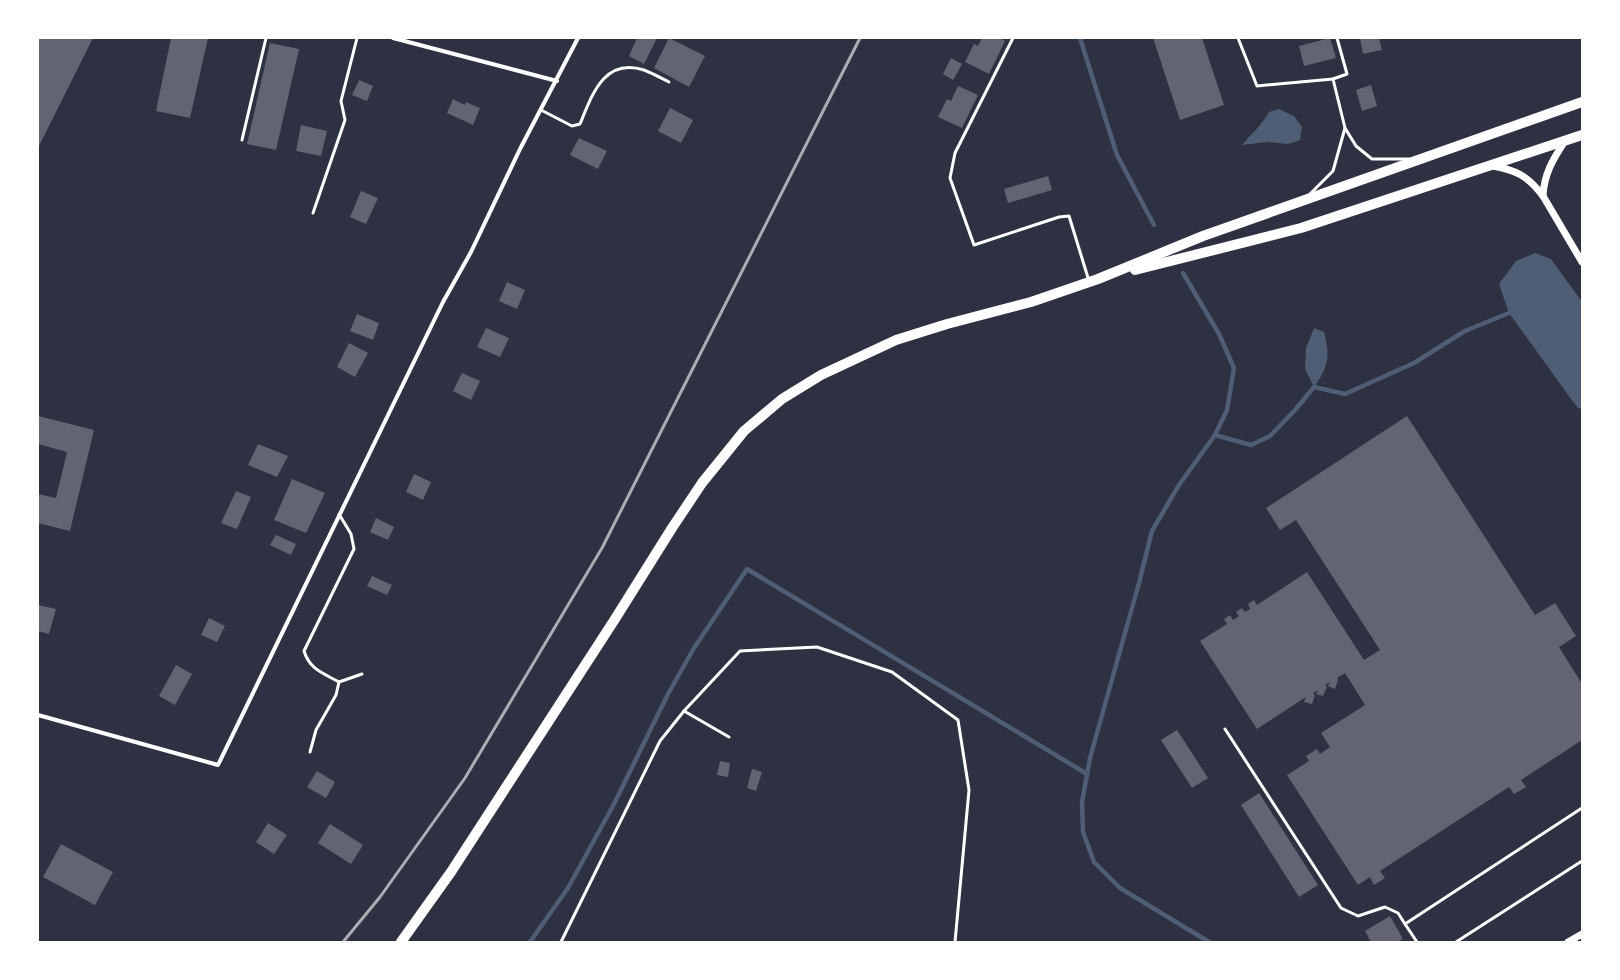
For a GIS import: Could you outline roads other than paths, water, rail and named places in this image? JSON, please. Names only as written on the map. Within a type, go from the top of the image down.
[{"type":"main road","points":[[401,942],[413,927],[450,872],[702,483],[744,431],[782,399],[821,375],[883,346],[947,324],[1031,302],[1094,281],[1203,236],[1582,102]]},
{"type":"main road","points":[[1094,281],[1301,228],[1582,135]]},
{"type":"street","points":[[394,38],[557,81]]},
{"type":"street","points":[[38,715],[218,765],[443,302],[471,252],[520,149],[557,81],[578,38]]},
{"type":"street","points":[[1543,196],[1543,183],[1546,173],[1552,160],[1565,141]]},
{"type":"street","points":[[1490,165],[1506,168],[1528,178],[1543,196],[1582,262]]},
{"type":"street","points":[[1568,942],[1582,934]]},
{"type":"lane","points":[[242,140],[266,38]]},
{"type":"lane","points":[[312,213],[345,120],[341,101],[357,38]]},
{"type":"lane","points":[[1014,38],[956,153],[950,178],[974,245],[1060,217],[1069,216],[1094,281]]},
{"type":"lane","points":[[1238,38],[1257,86],[1332,78],[1347,74],[1337,38]]},
{"type":"lane","points":[[541,110],[572,126],[580,124],[590,98],[602,79],[614,70],[629,67],[644,70],[669,82]]},
{"type":"lane","points":[[1332,78],[1345,128],[1356,146],[1372,159],[1420,159]]},
{"type":"lane","points":[[1304,200],[1333,171],[1345,128]]},
{"type":"lane","points":[[339,514],[351,534],[354,549],[304,652],[306,660],[313,668],[338,682],[362,674]]},
{"type":"lane","points":[[561,942],[660,741],[684,711],[740,651],[817,647],[892,672],[958,720],[969,790],[954,942]]},
{"type":"lane","points":[[310,752],[316,730],[336,695],[338,682]]},
{"type":"lane","points":[[684,711],[729,737]]},
{"type":"lane","points":[[1225,729],[1341,908],[1358,916],[1385,907],[1398,913],[1417,942]]},
{"type":"lane","points":[[1405,924],[1582,808]]},
{"type":"lane","points":[[1456,942],[1582,861]]},
{"type":"water","points":[[1279,109],[1294,116],[1302,127],[1300,140],[1288,144],[1267,142],[1242,145],[1260,125],[1269,112]]},
{"type":"water","points":[[1535,253],[1551,259],[1582,302],[1582,409],[1578,408],[1571,399],[1509,313],[1499,284],[1516,261]]},
{"type":"water","points":[[1314,328],[1324,332],[1327,348],[1327,361],[1323,373],[1314,387],[1305,369],[1306,348]]},
{"type":"waterway","points":[[1080,38],[1117,155],[1154,225]]},
{"type":"waterway","points":[[1183,273],[1219,334],[1234,368],[1227,410],[1215,435],[1179,485],[1152,531],[1090,758],[1082,802],[1083,832],[1094,862],[1120,888],[1209,942]]},
{"type":"waterway","points":[[1215,435],[1251,445],[1270,436],[1296,409],[1314,387],[1345,394],[1414,363],[1465,331],[1509,313]]},
{"type":"waterway","points":[[530,942],[568,888],[614,804],[668,694],[694,648],[747,569],[1087,774]]},
{"type":"railway","points":[[343,942],[380,897],[465,778],[602,548],[860,38]]}]
